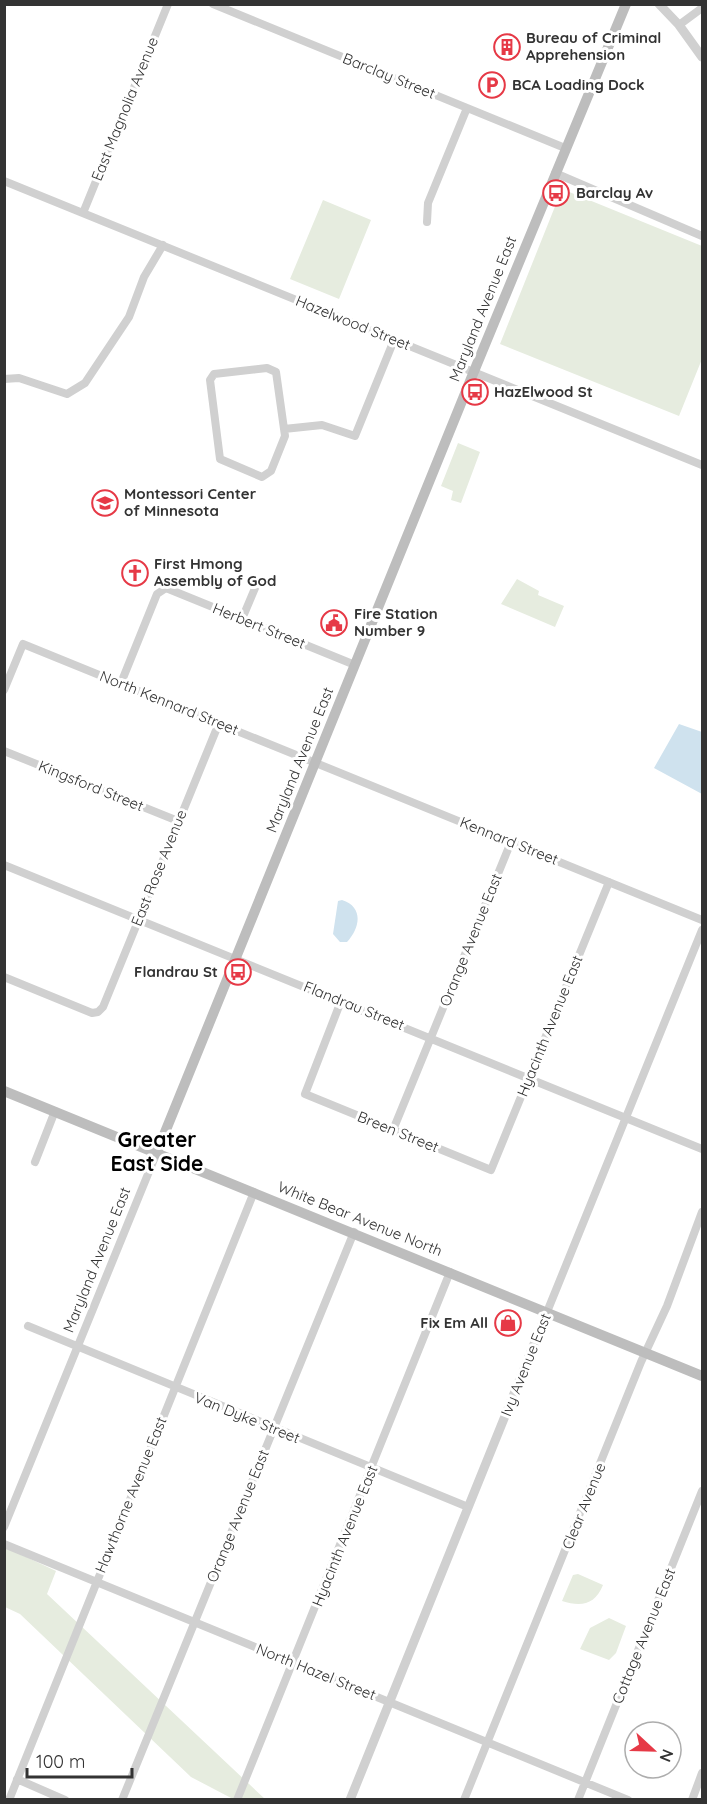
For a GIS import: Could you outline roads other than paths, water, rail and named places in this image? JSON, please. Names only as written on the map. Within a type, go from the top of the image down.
[{"type":"main road","name":"Maryland Avenue East","points":[[157,1152],[473,372],[626,4]]},
{"type":"main road","name":"White Bear Avenue North","points":[[4,1091],[702,1376]]},
{"type":"street","name":"East Magnolia Avenue","points":[[83,213],[168,4]]},
{"type":"street","name":"Barclay Street","points":[[213,4],[565,148]]},
{"type":"street","points":[[659,4],[679,25],[702,57]]},
{"type":"street","points":[[679,25],[702,8]]},
{"type":"street","points":[[427,222],[429,204],[467,108]]},
{"type":"street","points":[[555,173],[702,236]]},
{"type":"street","name":"Hazelwood Street","points":[[4,181],[702,465]]},
{"type":"street","points":[[4,379],[19,378],[67,394],[86,383],[129,317],[144,278],[163,245]]},
{"type":"street","points":[[284,429],[322,425],[355,436],[394,340]]},
{"type":"street","points":[[247,370],[274,370],[284,429],[284,441],[269,475],[262,477],[224,461],[217,447],[211,377],[247,370]]},
{"type":"street","points":[[242,619],[258,580]]},
{"type":"street","name":"Herbert Street","points":[[121,683],[162,588],[355,665]]},
{"type":"street","name":"North Kennard Street","points":[[4,690],[23,644],[315,762]]},
{"type":"street","name":"East Rose Avenue","points":[[4,977],[92,1013],[98,1012],[103,1007],[219,723]]},
{"type":"street","name":"Kingsford Street","points":[[4,751],[178,821]]},
{"type":"street","name":"Kennard Street","points":[[315,762],[702,920]]},
{"type":"street","name":"Orange Avenue East","points":[[393,1130],[511,842]]},
{"type":"street","name":"Flandrau Street","points":[[4,865],[236,957],[702,1149]]},
{"type":"street","name":"Hyacinth Avenue East","points":[[491,1170],[609,882]]},
{"type":"street","name":"Ivy Avenue East","points":[[350,1800],[702,930]]},
{"type":"street","name":"Breen Street","points":[[341,1001],[305,1094],[491,1170]]},
{"type":"street","points":[[35,1162],[55,1111]]},
{"type":"street","name":"Maryland Avenue East","points":[[4,1527],[157,1152]]},
{"type":"street","name":"Hawthorne Avenue East","points":[[9,1800],[254,1192]]},
{"type":"street","name":"Clear Avenue","points":[[464,1800],[647,1353],[702,1212]]},
{"type":"street","name":"Orange Avenue East","points":[[122,1800],[354,1232]]},
{"type":"street","name":"Hyacinth Avenue East","points":[[237,1800],[450,1272]]},
{"type":"street","name":"Van Dyke Street","points":[[28,1326],[273,1429],[468,1507]]},
{"type":"street","name":"Cottage Avenue East","points":[[578,1800],[702,1491]]},
{"type":"street","name":"North Hazel Street","points":[[4,1544],[628,1800]]},
{"type":"street","points":[[692,1800],[702,1773]]},
{"type":"street","points":[[17,1779],[65,1800]]},
{"type":"water","points":[[679,724],[702,732],[702,794],[654,768]]},
{"type":"water","points":[[342,900],[354,908],[358,918],[355,931],[347,942],[340,942],[333,934],[338,901]]},
{"type":"place","name":"Bureau of Criminal Apprehension","points":[[507,47]]},
{"type":"place","name":"BCA Loading Dock","points":[[492,85]]},
{"type":"place","name":"Barclay Av","points":[[556,193]]},
{"type":"place","name":"HazElwood St","points":[[475,392]]},
{"type":"place","name":"Montessori Center of Minnesota","points":[[105,503]]},
{"type":"place","name":"First Hmong Assembly of God","points":[[135,573]]},
{"type":"place","name":"Fire Station Number 9","points":[[334,623]]},
{"type":"place","name":"Flandrau St","points":[[238,972]]},
{"type":"place","name":"Fix Em All","points":[[508,1323]]},
{"type":"district","name":"Greater East Side","points":[[157,1152]]}]
